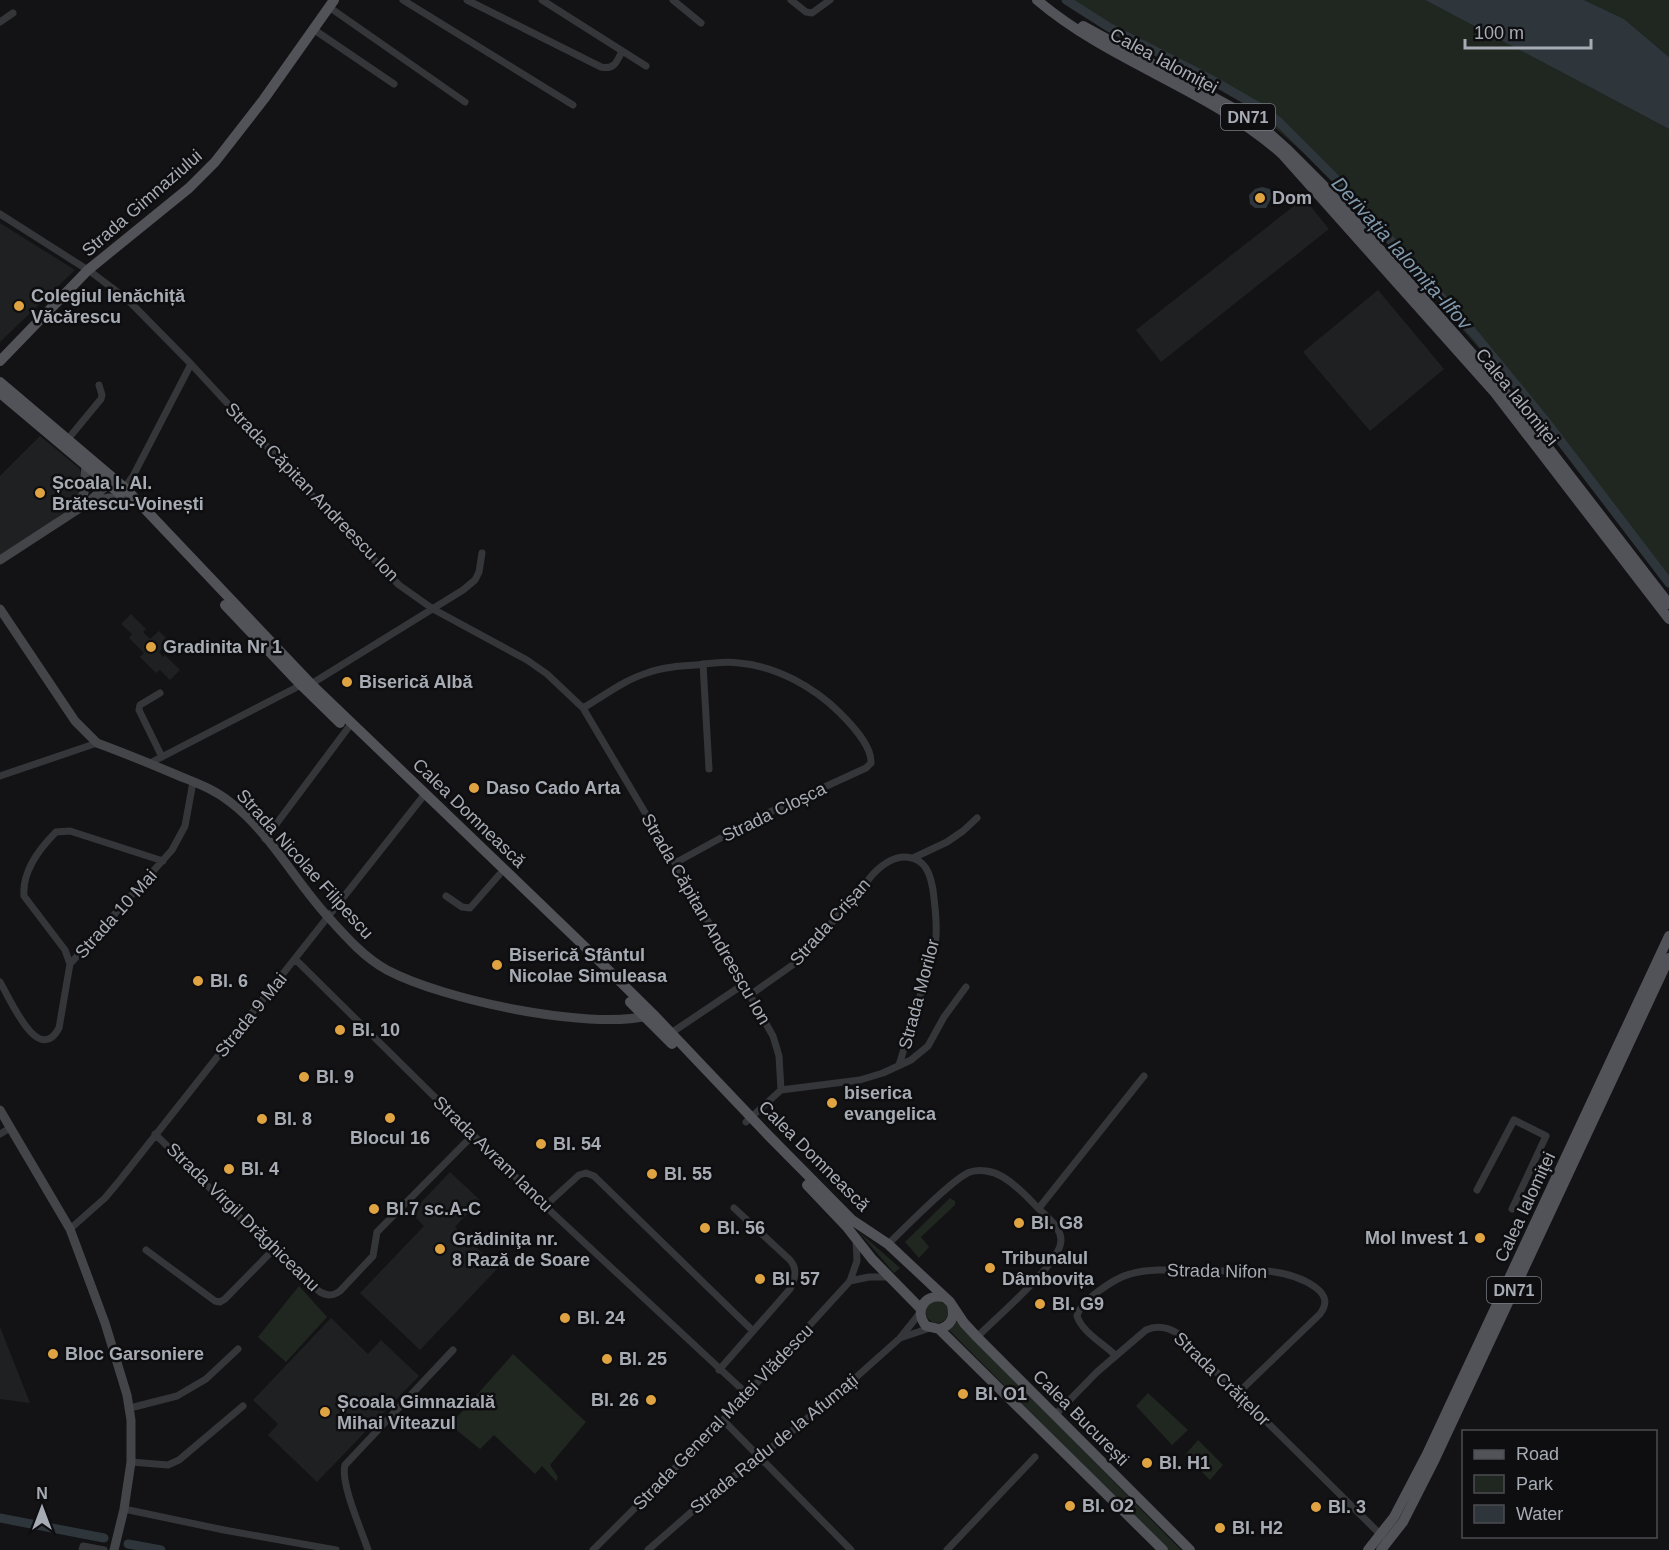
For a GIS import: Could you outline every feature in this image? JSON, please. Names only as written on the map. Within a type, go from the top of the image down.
[{"type":"main road","name":"Calea Ialomiței","points":[[1037,0],[1059,19],[1098,44],[1245,124],[1282,154],[1477,372],[1669,619]]},
{"type":"main road","name":"Calea Ialomiței","points":[[1048,0],[1102,38],[1233,108],[1268,132],[1288,150],[1481,363],[1575,477],[1669,604]]},
{"type":"main road","name":"Strada Gimnaziului","points":[[0,362],[88,270],[189,188],[215,162],[332,3]]},
{"type":"main road","name":"Calea Domnească","points":[[0,382],[28,405],[66,442]]},
{"type":"main road","name":"Calea Domnească","points":[[0,393],[66,442],[112,481],[306,684],[499,875],[649,1016],[671,1033],[748,1120],[852,1220],[888,1244]]},
{"type":"main road","points":[[66,442],[86,464],[112,481]]},
{"type":"main road","name":"Calea Domnească","points":[[422,797],[570,932],[846,1226],[888,1277],[920,1311]]},
{"type":"main road","name":"Calea Ialomiței","points":[[1383,1542],[1427,1454],[1669,936]]},
{"type":"main road","name":"Calea Ialomiței","points":[[1368,1550],[1383,1542],[1407,1513],[1435,1459],[1669,958]]},
{"type":"main road","points":[[888,1244],[943,1297],[952,1306],[952,1321],[944,1328],[935,1329],[923,1322],[920,1311],[923,1304],[932,1297],[943,1297]]},
{"type":"main road","name":"Calea București","points":[[952,1306],[987,1347],[1190,1550]]},
{"type":"main road","name":"Calea București","points":[[935,1329],[1163,1550]]},
{"type":"street","points":[[403,0],[573,105]]},
{"type":"street","points":[[467,0],[601,67],[608,69],[613,67],[622,51]]},
{"type":"street","points":[[542,0],[646,66]]},
{"type":"street","points":[[673,0],[701,23]]},
{"type":"street","points":[[791,0],[812,14],[830,0]]},
{"type":"street","name":"Strada Gimnaziului","points":[[332,3],[465,102]]},
{"type":"street","points":[[0,22],[13,14]]},
{"type":"street","points":[[313,29],[394,84]]},
{"type":"street","name":"Strada Căpitan Andreescu Ion","points":[[0,214],[88,270],[128,300],[191,364],[381,568],[432,609],[527,660],[547,674],[583,708],[675,863],[777,1046],[781,1089]]},
{"type":"street","points":[[86,504],[125,496],[191,364]]},
{"type":"street","points":[[66,442],[100,399],[102,395],[99,385]]},
{"type":"street","points":[[71,514],[83,497],[86,464]]},
{"type":"street","points":[[0,560],[86,504],[112,481]]},
{"type":"street","points":[[150,763],[306,684],[432,609],[474,580],[479,572],[482,553]]},
{"type":"street","name":"Strada Nicolae Filipescu","points":[[0,609],[75,721],[97,743],[194,782],[230,802],[265,838],[328,918],[377,964],[412,981],[492,1005],[538,1013],[608,1019],[649,1016]]},
{"type":"street","name":"Strada Cloșca","points":[[675,863],[759,817],[866,768],[871,760],[857,732],[836,709],[816,693],[790,678],[761,666],[738,663],[703,664]]},
{"type":"street","points":[[583,708],[635,677],[650,672],[703,664],[709,769]]},
{"type":"street","points":[[160,693],[140,705],[139,710],[162,757]]},
{"type":"street","points":[[265,838],[349,726]]},
{"type":"street","points":[[1,775],[97,743]]},
{"type":"street","name":"Strada 10 Mai","points":[[0,982],[3,993],[31,1034],[43,1040],[50,1039],[59,1028],[70,964],[164,861],[185,826],[194,782]]},
{"type":"street","name":"Strada 9 Mai","points":[[70,1229],[105,1198],[422,797]]},
{"type":"street","name":"Strada Crișan","points":[[750,995],[801,959],[879,868],[894,859],[913,858],[946,842],[977,818]]},
{"type":"street","points":[[70,964],[65,950],[24,896],[29,871],[45,843],[56,832],[70,831],[164,861]]},
{"type":"street","name":"Strada Morilor","points":[[899,1065],[932,959],[936,935],[931,880],[927,869],[920,861],[913,858]]},
{"type":"street","points":[[446,896],[462,907],[470,908],[499,875]]},
{"type":"street","name":"Strada Avram Iancu","points":[[295,959],[545,1206],[747,1394]]},
{"type":"street","points":[[671,1033],[744,984]]},
{"type":"street","points":[[748,1120],[781,1089],[860,1080],[883,1073],[919,1054],[928,1046],[944,1017],[966,987]]},
{"type":"street","points":[[1039,1208],[1144,1076]]},
{"type":"street","points":[[0,1110],[70,1229],[114,1349],[130,1408],[131,1462],[124,1509],[114,1550]]},
{"type":"street","points":[[1477,1190],[1514,1120],[1546,1136],[1512,1209]]},
{"type":"street","points":[[0,1134],[10,1128]]},
{"type":"street","name":"Strada Virgil Drăghiceanu","points":[[155,1134],[273,1250],[327,1296],[340,1291],[373,1256],[377,1232],[472,1135]]},
{"type":"street","points":[[888,1244],[954,1184],[967,1173],[974,1171],[1000,1175],[1039,1208],[1059,1230],[1061,1244],[1054,1258],[1038,1276],[978,1337]]},
{"type":"street","points":[[545,1206],[579,1175],[586,1173],[594,1176],[753,1331]]},
{"type":"street","points":[[719,1370],[790,1289],[794,1281],[795,1269],[790,1260],[734,1208]]},
{"type":"street","points":[[850,1281],[857,1261],[855,1238]]},
{"type":"street","points":[[146,1250],[214,1300],[220,1302],[273,1250]]},
{"type":"street","name":"Strada Nifon","points":[[1116,1355],[1088,1332],[1077,1316],[1081,1308],[1093,1297],[1127,1275],[1152,1271],[1258,1270],[1280,1273],[1308,1282],[1324,1296],[1325,1308],[1238,1393]]},
{"type":"street","points":[[850,1281],[869,1277],[888,1277]]},
{"type":"street","name":"Strada General Matei Vlădescu","points":[[593,1550],[723,1420],[850,1281]]},
{"type":"street","name":"Strada Radu de la Afumați","points":[[648,1550],[720,1487],[845,1387],[900,1338],[920,1311]]},
{"type":"street","name":"Strada Crăițelor","points":[[1055,1415],[1116,1355],[1153,1327],[1170,1329],[1177,1333],[1238,1393],[1383,1542]]},
{"type":"street","name":"Strada Radu de la Afumați","points":[[900,1338],[935,1329]]},
{"type":"street","points":[[130,1408],[177,1396],[206,1379],[238,1349]]},
{"type":"street","points":[[368,1550],[346,1486],[343,1471],[345,1466],[453,1350]]},
{"type":"street","points":[[131,1462],[168,1465],[179,1460],[243,1406]]},
{"type":"street","points":[[723,1420],[851,1550]]},
{"type":"street","points":[[947,1550],[1035,1457]]},
{"type":"street","points":[[124,1509],[336,1550]]},
{"type":"street","points":[[82,1550],[83,1546],[104,1550]]},
{"type":"shaded area","points":[[1304,198],[1329,229],[1161,362],[1136,330]]},
{"type":"shaded area","name":"Colegiul Ienăchiță Văcărescu","points":[[0,223],[75,270],[0,342]]},
{"type":"shaded area","points":[[1378,290],[1444,369],[1370,431],[1303,352]]},
{"type":"shaded area","name":"Școala I. Al. Brătescu-Voinești","points":[[40,436],[79,468],[83,477],[83,487],[71,506],[53,521],[0,556],[0,476]]},
{"type":"shaded area","name":"Gradinita Nr 1","points":[[131,614],[146,629],[143,632],[150,639],[159,631],[169,641],[159,652],[180,670],[170,680],[160,670],[156,673],[140,657],[144,653],[129,638],[132,634],[121,624]]},
{"type":"shaded area","name":"Grădiniţa nr. 8 Rază de Soare","points":[[450,1172],[480,1200],[455,1227],[498,1268],[420,1350],[360,1293],[424,1226],[411,1213]]},
{"type":"shaded area","name":"Școala Gimnazială Mihai Viteazul","points":[[331,1318],[368,1354],[381,1340],[419,1376],[317,1482],[268,1435],[278,1424],[253,1400]]},
{"type":"shaded area","points":[[0,1327],[30,1403],[0,1399]]},
{"type":"green space","points":[[1062,0],[1425,0],[1669,129],[1669,588],[1522,399],[1352,202],[1305,154],[1259,114],[1227,91],[1093,21]]},
{"type":"green space","points":[[1584,0],[1669,0],[1669,57],[1624,19]]},
{"type":"green space","points":[[950,1198],[955,1201],[955,1205],[921,1237],[929,1247],[919,1258],[905,1242]]},
{"type":"green space","points":[[858,1231],[900,1268],[894,1273]]},
{"type":"green space","points":[[299,1286],[327,1317],[286,1362],[258,1337]]},
{"type":"green space","points":[[937,1301],[945,1304],[948,1312],[945,1320],[937,1323],[929,1320],[926,1312],[929,1304]]},
{"type":"green space","points":[[956,1321],[1181,1550],[1168,1550],[948,1329]]},
{"type":"green space","points":[[513,1354],[586,1422],[550,1465],[558,1477],[556,1481],[542,1466],[535,1474],[494,1435],[480,1449],[450,1425]]},
{"type":"green space","points":[[1148,1393],[1188,1430],[1172,1445],[1136,1406]]},
{"type":"green space","points":[[1198,1440],[1223,1465],[1210,1480],[1185,1455]]},
{"type":"water","points":[[1425,0],[1584,0],[1624,19],[1669,57],[1669,129]]},
{"type":"water","name":"Dom","points":[[1262,187],[1270,189],[1272,197],[1266,208],[1255,208],[1250,204],[1249,195],[1255,189]]},
{"type":"waterway","name":"Derivația Ialomița-Ilfov","points":[[1066,0],[1110,28],[1210,79],[1264,110],[1278,121],[1332,175],[1476,336],[1544,419],[1669,583]]},
{"type":"waterway","points":[[0,1518],[104,1538]]},
{"type":"waterway","points":[[128,1544],[161,1550]]},
{"type":"place","name":"Dom","points":[[1260,198]]},
{"type":"place","name":"Colegiul Ienăchiță Văcărescu","points":[[19,306]]},
{"type":"place","name":"Școala I. Al. Brătescu-Voinești","points":[[40,493]]},
{"type":"place","name":"Gradinita Nr 1","points":[[151,647]]},
{"type":"place","name":"Biserică Albă","points":[[347,682]]},
{"type":"place","name":"Daso Cado Arta","points":[[474,788]]},
{"type":"place","name":"Biserică Sfântul Nicolae Simuleasa","points":[[497,965]]},
{"type":"place","name":"Bl. 6","points":[[198,981]]},
{"type":"place","name":"Bl. 10","points":[[340,1030]]},
{"type":"place","name":"Bl. 9","points":[[304,1077]]},
{"type":"place","name":"biserica evangelica","points":[[832,1103]]},
{"type":"place","name":"Blocul 16","points":[[390,1118]]},
{"type":"place","name":"Bl. 8","points":[[262,1119]]},
{"type":"place","name":"Bl. 54","points":[[541,1144]]},
{"type":"place","name":"Bl. 4","points":[[229,1169]]},
{"type":"place","name":"Bl. 55","points":[[652,1174]]},
{"type":"place","name":"Bl.7 sc.A-C","points":[[374,1209]]},
{"type":"place","name":"Bl. G8","points":[[1019,1223]]},
{"type":"place","name":"Bl. 56","points":[[705,1228]]},
{"type":"place","name":"Mol Invest 1","points":[[1480,1238]]},
{"type":"place","name":"Grădiniţa nr. 8 Rază de Soare","points":[[440,1249]]},
{"type":"place","name":"Tribunalul Dâmbovița","points":[[990,1268]]},
{"type":"place","name":"Bl. 57","points":[[760,1279]]},
{"type":"place","name":"Bl. G9","points":[[1040,1304]]},
{"type":"place","name":"Bl. 24","points":[[565,1318]]},
{"type":"place","name":"Bloc Garsoniere","points":[[53,1354]]},
{"type":"place","name":"Bl. 25","points":[[607,1359]]},
{"type":"place","name":"Bl. O1","points":[[963,1394]]},
{"type":"place","name":"Bl. 26","points":[[651,1400]]},
{"type":"place","name":"Școala Gimnazială Mihai Viteazul","points":[[325,1412]]},
{"type":"place","name":"Bl. H1","points":[[1147,1463]]},
{"type":"place","name":"Bl. O2","points":[[1070,1506]]},
{"type":"place","name":"Bl. 3","points":[[1316,1507]]},
{"type":"place","name":"Bl. H2","points":[[1220,1528]]}]
